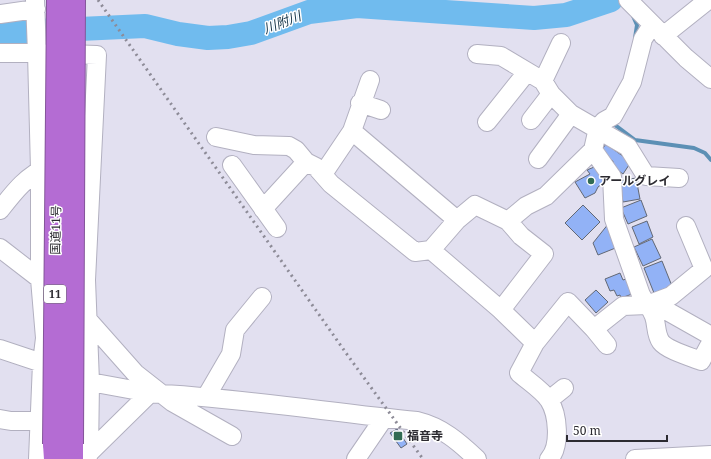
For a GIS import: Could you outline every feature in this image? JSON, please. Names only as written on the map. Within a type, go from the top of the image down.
[{"type":"highway","name":"国道11号","points":[[58,0],[74,146]]},
{"type":"highway","name":"国道11号","points":[[71,453],[74,0]]},
{"type":"highway","name":"11","points":[[74,146],[82,107],[84,0]]},
{"type":"highway","name":"11","points":[[38,5],[47,104],[74,146]]},
{"type":"street","points":[[628,0],[658,30],[707,70]]},
{"type":"street","points":[[508,221],[526,206],[546,196],[592,150],[605,121],[632,82],[643,39],[708,0]]},
{"type":"street","points":[[0,14],[38,5],[37,48],[40,170],[40,279],[45,338],[42,363],[38,459]]},
{"type":"street","points":[[531,120],[547,88],[561,44]]},
{"type":"street","points":[[0,53],[37,48],[97,55],[74,146],[86,280],[90,382],[71,453]]},
{"type":"street","points":[[477,54],[501,56],[527,72],[547,88],[571,114],[605,121],[628,147],[646,176],[680,177]]},
{"type":"street","points":[[487,122],[527,72]]},
{"type":"street","points":[[323,174],[352,131],[360,104],[370,80]]},
{"type":"street","points":[[360,104],[381,110]]},
{"type":"street","points":[[538,159],[571,114]]},
{"type":"street","points":[[352,131],[457,220]]},
{"type":"street","points":[[224,135],[254,145],[291,140],[296,150],[306,162],[316,167],[331,184],[415,252],[431,250],[457,220],[475,205],[508,221],[521,236],[544,254],[501,310]]},
{"type":"street","points":[[2,202],[23,182],[74,146]]},
{"type":"street","points":[[592,150],[612,177],[614,219],[641,295],[647,305],[654,312],[658,337],[667,346],[701,361],[708,340],[660,307],[647,305],[623,306],[594,329]]},
{"type":"street","points":[[263,209],[306,162]]},
{"type":"street","points":[[232,165],[277,228]]},
{"type":"street","points":[[647,305],[671,296],[707,266],[686,226]]},
{"type":"street","points":[[0,248],[40,279],[86,280]]},
{"type":"street","points":[[431,250],[501,310],[535,343]]},
{"type":"street","points":[[199,419],[231,354],[236,330],[262,297]]},
{"type":"street","points":[[549,459],[554,454],[558,427],[549,400],[519,372],[535,343],[568,302],[607,345]]},
{"type":"street","points":[[88,320],[135,374],[155,393],[199,419],[232,436]]},
{"type":"street","points":[[0,349],[42,363]]},
{"type":"street","points":[[90,382],[155,393],[384,418],[417,420],[432,424],[454,439],[478,459]]},
{"type":"street","points":[[549,400],[564,388]]},
{"type":"street","points":[[71,453],[155,393]]},
{"type":"street","points":[[356,459],[384,418]]},
{"type":"street","points":[[0,419],[11,421],[39,421]]},
{"type":"street","points":[[635,459],[707,452]]},
{"type":"building","points":[[606,144],[631,162],[623,174],[612,166],[613,161],[600,152]]},
{"type":"building","name":"アールグレイ","points":[[599,165],[607,180],[598,187],[595,193],[585,198],[575,182],[590,174],[587,170]]},
{"type":"building","points":[[636,178],[640,199],[623,202],[619,181]]},
{"type":"building","points":[[641,200],[647,216],[628,224],[621,208]]},
{"type":"building","points":[[583,205],[600,222],[582,240],[565,223]]},
{"type":"building","points":[[647,221],[653,237],[639,244],[632,227]]},
{"type":"building","points":[[609,223],[618,247],[598,255],[593,243]]},
{"type":"building","points":[[652,239],[661,258],[643,266],[634,247]]},
{"type":"building","points":[[662,261],[672,286],[654,293],[644,268]]},
{"type":"building","points":[[620,273],[623,280],[629,278],[635,293],[621,298],[620,295],[617,296],[614,290],[610,291],[605,279]]},
{"type":"building","points":[[596,290],[608,302],[596,313],[585,300]]},
{"type":"building","points":[[397,429],[407,444],[401,448],[390,433]]},
{"type":"waterway","name":"川附川","points":[[0,34],[14,32],[145,26],[178,34],[208,38],[228,37],[251,33],[309,12],[357,6],[534,18],[566,15],[611,0]]},
{"type":"waterway","points":[[633,16],[637,25],[635,38]]},
{"type":"waterway","points":[[611,122],[635,140],[694,148],[705,153],[711,160]]},
{"type":"railway","points":[[98,0],[346,353],[423,459]]},
{"type":"place","name":"アールグレイ","points":[[591,181]]},
{"type":"place","name":"福音寺","points":[[398,436]]}]
